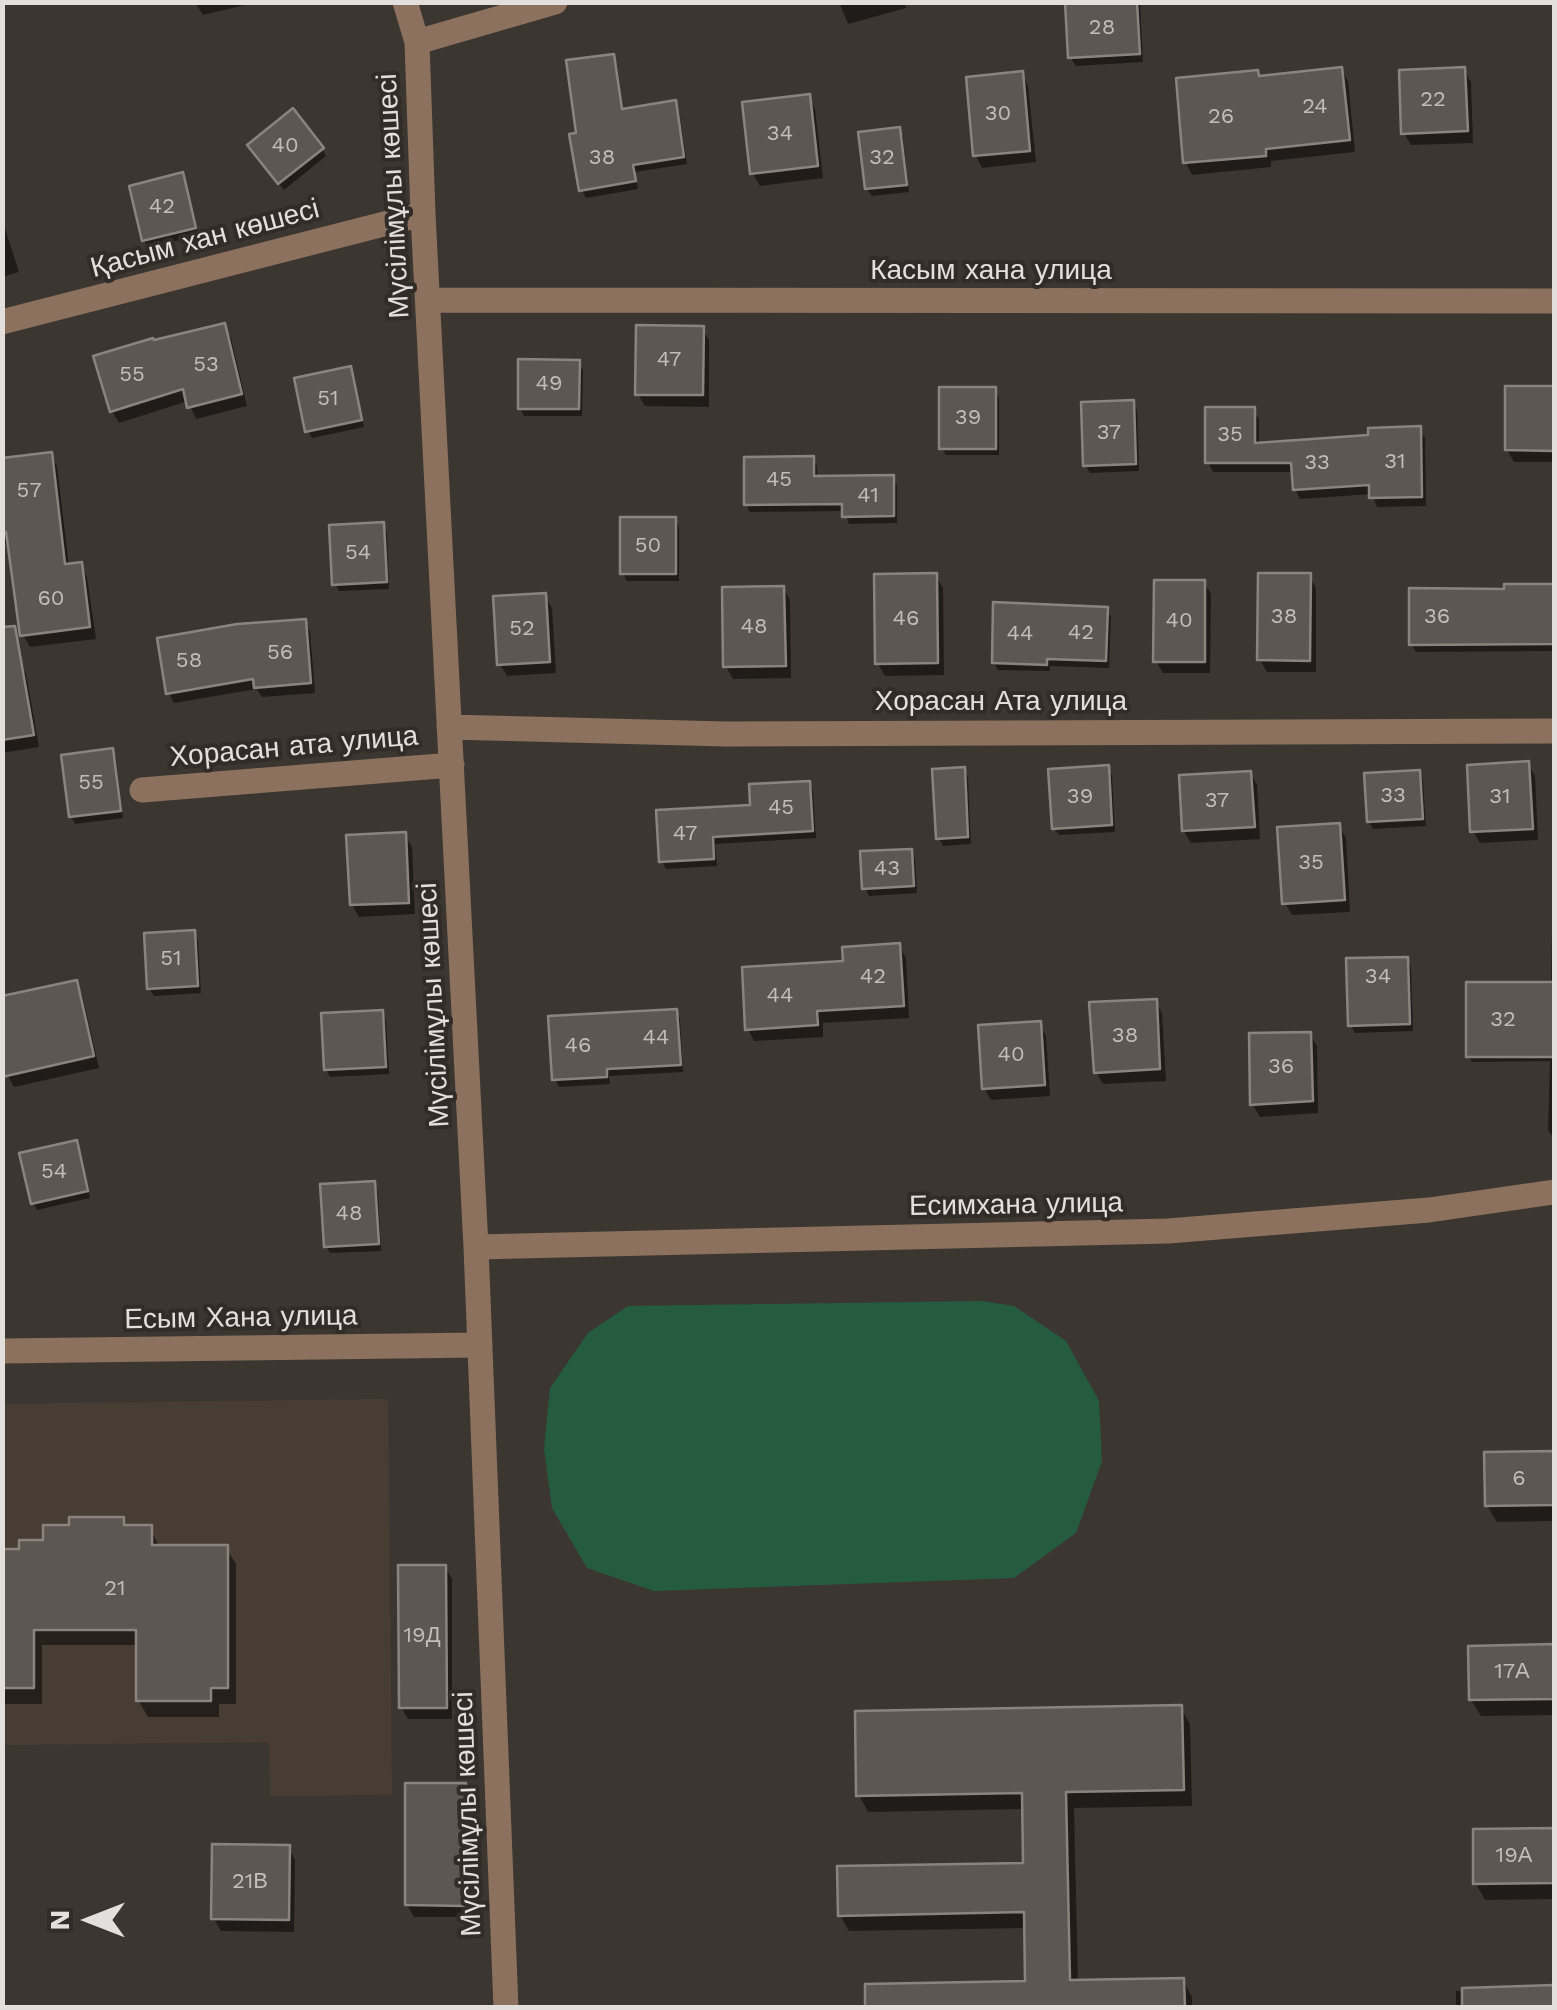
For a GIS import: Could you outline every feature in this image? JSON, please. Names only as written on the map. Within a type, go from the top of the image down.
[{"type":"street","name":"Мүсілімұлы көшесі","points":[[405,2],[416,42],[476,1247],[506,2008]]},
{"type":"street","points":[[416,42],[554,2]]},
{"type":"street","name":"Қасым хан көшесі","points":[[2,322],[423,214]]},
{"type":"street","name":"Касым хана улица","points":[[428,300],[1554,301]]},
{"type":"street","name":"Хорасан Ата улица","points":[[449,727],[726,734],[1554,731]]},
{"type":"street","name":"Хорасан ата улица","points":[[142,790],[452,765]]},
{"type":"street","name":"Есимхана улица","points":[[476,1247],[1168,1231],[1429,1210],[1554,1192]]},
{"type":"street","name":"Есым Хана улица","points":[[2,1350],[480,1345]]},
{"type":"shaded area","points":[[388,1399],[392,1795],[270,1796],[269,1742],[3,1745],[2,1404]]},
{"type":"green space","points":[[982,1301],[1014,1306],[1066,1341],[1099,1401],[1102,1461],[1076,1533],[1014,1578],[654,1591],[587,1568],[552,1508],[544,1449],[550,1388],[588,1333],[628,1306]]},
{"type":"building","points":[[1065,2],[1137,2],[1140,54],[1068,58]]},
{"type":"building","points":[[614,54],[622,109],[676,100],[684,157],[633,165],[636,181],[579,191],[569,134],[576,133],[566,60]]},
{"type":"building","points":[[1342,67],[1350,140],[1266,149],[1266,156],[1183,163],[1176,78],[1258,70],[1259,76]]},
{"type":"building","points":[[1465,67],[1468,131],[1401,134],[1399,70]]},
{"type":"building","points":[[1023,71],[1030,151],[973,156],[966,77]]},
{"type":"building","points":[[810,94],[818,166],[750,174],[742,102]]},
{"type":"building","points":[[293,108],[324,148],[278,184],[247,145]]},
{"type":"building","points":[[900,127],[907,185],[865,189],[858,132]]},
{"type":"building","points":[[183,172],[196,228],[142,241],[129,186]]},
{"type":"building","points":[[225,323],[242,394],[187,408],[183,389],[110,412],[93,356]]},
{"type":"building","points":[[636,325],[704,326],[703,395],[635,395]]},
{"type":"building","points":[[518,359],[580,360],[579,409],[518,409]]},
{"type":"building","points":[[351,366],[362,420],[305,432],[294,378]]},
{"type":"building","points":[[1505,386],[1554,386],[1554,451],[1505,450]]},
{"type":"building","points":[[939,387],[996,387],[996,449],[939,449]]},
{"type":"building","points":[[1134,400],[1136,464],[1083,466],[1081,402]]},
{"type":"building","points":[[1205,407],[1255,407],[1255,443],[1368,435],[1368,428],[1421,426],[1422,497],[1369,498],[1369,485],[1293,490],[1291,463],[1205,463]]},
{"type":"building","points":[[52,452],[65,564],[82,562],[90,627],[20,636],[6,532],[2,532],[2,458]]},
{"type":"building","points":[[814,456],[814,476],[894,475],[894,516],[842,517],[842,504],[744,505],[744,457]]},
{"type":"building","points":[[620,517],[676,517],[676,574],[620,574]]},
{"type":"building","points":[[384,522],[387,582],[332,585],[329,525]]},
{"type":"building","points":[[937,573],[938,663],[875,664],[874,574]]},
{"type":"building","points":[[1258,573],[1311,573],[1310,661],[1257,660]]},
{"type":"building","points":[[1154,580],[1205,580],[1205,662],[1153,662]]},
{"type":"building","points":[[1504,584],[1554,584],[1554,644],[1409,645],[1409,588],[1504,589]]},
{"type":"building","points":[[784,586],[786,666],[723,667],[722,587]]},
{"type":"building","points":[[546,593],[550,662],[497,665],[493,596]]},
{"type":"building","points":[[993,602],[1108,607],[1106,661],[1047,659],[1047,665],[992,663]]},
{"type":"building","points":[[306,619],[311,683],[254,688],[253,679],[166,694],[157,638],[237,624]]},
{"type":"building","points":[[15,626],[34,735],[2,740],[2,627]]},
{"type":"building","points":[[113,748],[121,811],[69,817],[61,755]]},
{"type":"building","points":[[1529,761],[1533,829],[1470,832],[1467,765]]},
{"type":"building","points":[[1109,765],[1112,825],[1052,829],[1048,769]]},
{"type":"building","points":[[965,767],[968,837],[936,839],[932,769]]},
{"type":"building","points":[[1420,770],[1423,819],[1367,822],[1364,773]]},
{"type":"building","points":[[1251,771],[1255,827],[1182,831],[1179,775]]},
{"type":"building","points":[[810,781],[813,831],[713,837],[714,859],[659,862],[656,810],[750,805],[749,784]]},
{"type":"building","points":[[1340,823],[1345,900],[1282,904],[1277,827]]},
{"type":"building","points":[[406,832],[409,903],[350,905],[346,835]]},
{"type":"building","points":[[912,849],[914,886],[862,889],[860,851]]},
{"type":"building","points":[[195,930],[198,986],[147,989],[144,933]]},
{"type":"building","points":[[900,943],[904,1006],[817,1011],[818,1025],[745,1030],[742,967],[843,961],[842,947]]},
{"type":"building","points":[[1408,957],[1410,1024],[1348,1026],[1346,958]]},
{"type":"building","points":[[77,980],[94,1056],[2,1077],[2,996]]},
{"type":"building","points":[[1466,982],[1554,982],[1554,1057],[1466,1057]]},
{"type":"building","points":[[1157,999],[1160,1069],[1094,1073],[1089,1002]]},
{"type":"building","points":[[677,1009],[681,1065],[607,1069],[607,1077],[552,1080],[548,1016]]},
{"type":"building","points":[[383,1010],[386,1067],[324,1070],[321,1013]]},
{"type":"building","points":[[1041,1021],[1045,1085],[982,1089],[978,1025]]},
{"type":"building","points":[[1311,1032],[1313,1101],[1250,1105],[1249,1033]]},
{"type":"building","points":[[77,1140],[88,1191],[31,1204],[19,1153]]},
{"type":"building","points":[[375,1181],[379,1244],[324,1247],[320,1184]]},
{"type":"building","points":[[1554,1451],[1554,1505],[1485,1506],[1484,1452]]},
{"type":"building","points":[[69,1517],[124,1517],[124,1525],[152,1525],[152,1545],[228,1545],[228,1688],[211,1688],[211,1701],[136,1701],[136,1630],[34,1630],[34,1688],[2,1688],[2,1549],[19,1549],[19,1540],[43,1540],[43,1525],[69,1525]]},
{"type":"building","points":[[398,1565],[446,1565],[447,1708],[399,1708]]},
{"type":"building","points":[[1554,1644],[1554,1699],[1469,1700],[1468,1646]]},
{"type":"building","points":[[1182,1705],[1184,1790],[1066,1792],[1070,1980],[1184,1978],[1185,2008],[865,2008],[865,1984],[1025,1981],[1024,1912],[838,1916],[837,1866],[1023,1863],[1022,1793],[856,1796],[855,1711]]},
{"type":"building","points":[[405,1783],[466,1783],[465,1906],[405,1905]]},
{"type":"building","points":[[1554,1828],[1554,1883],[1473,1884],[1473,1829]]},
{"type":"building","points":[[212,1844],[290,1845],[289,1920],[211,1919]]},
{"type":"building","points":[[1554,1985],[1554,2008],[1462,2008],[1462,1988]]}]
